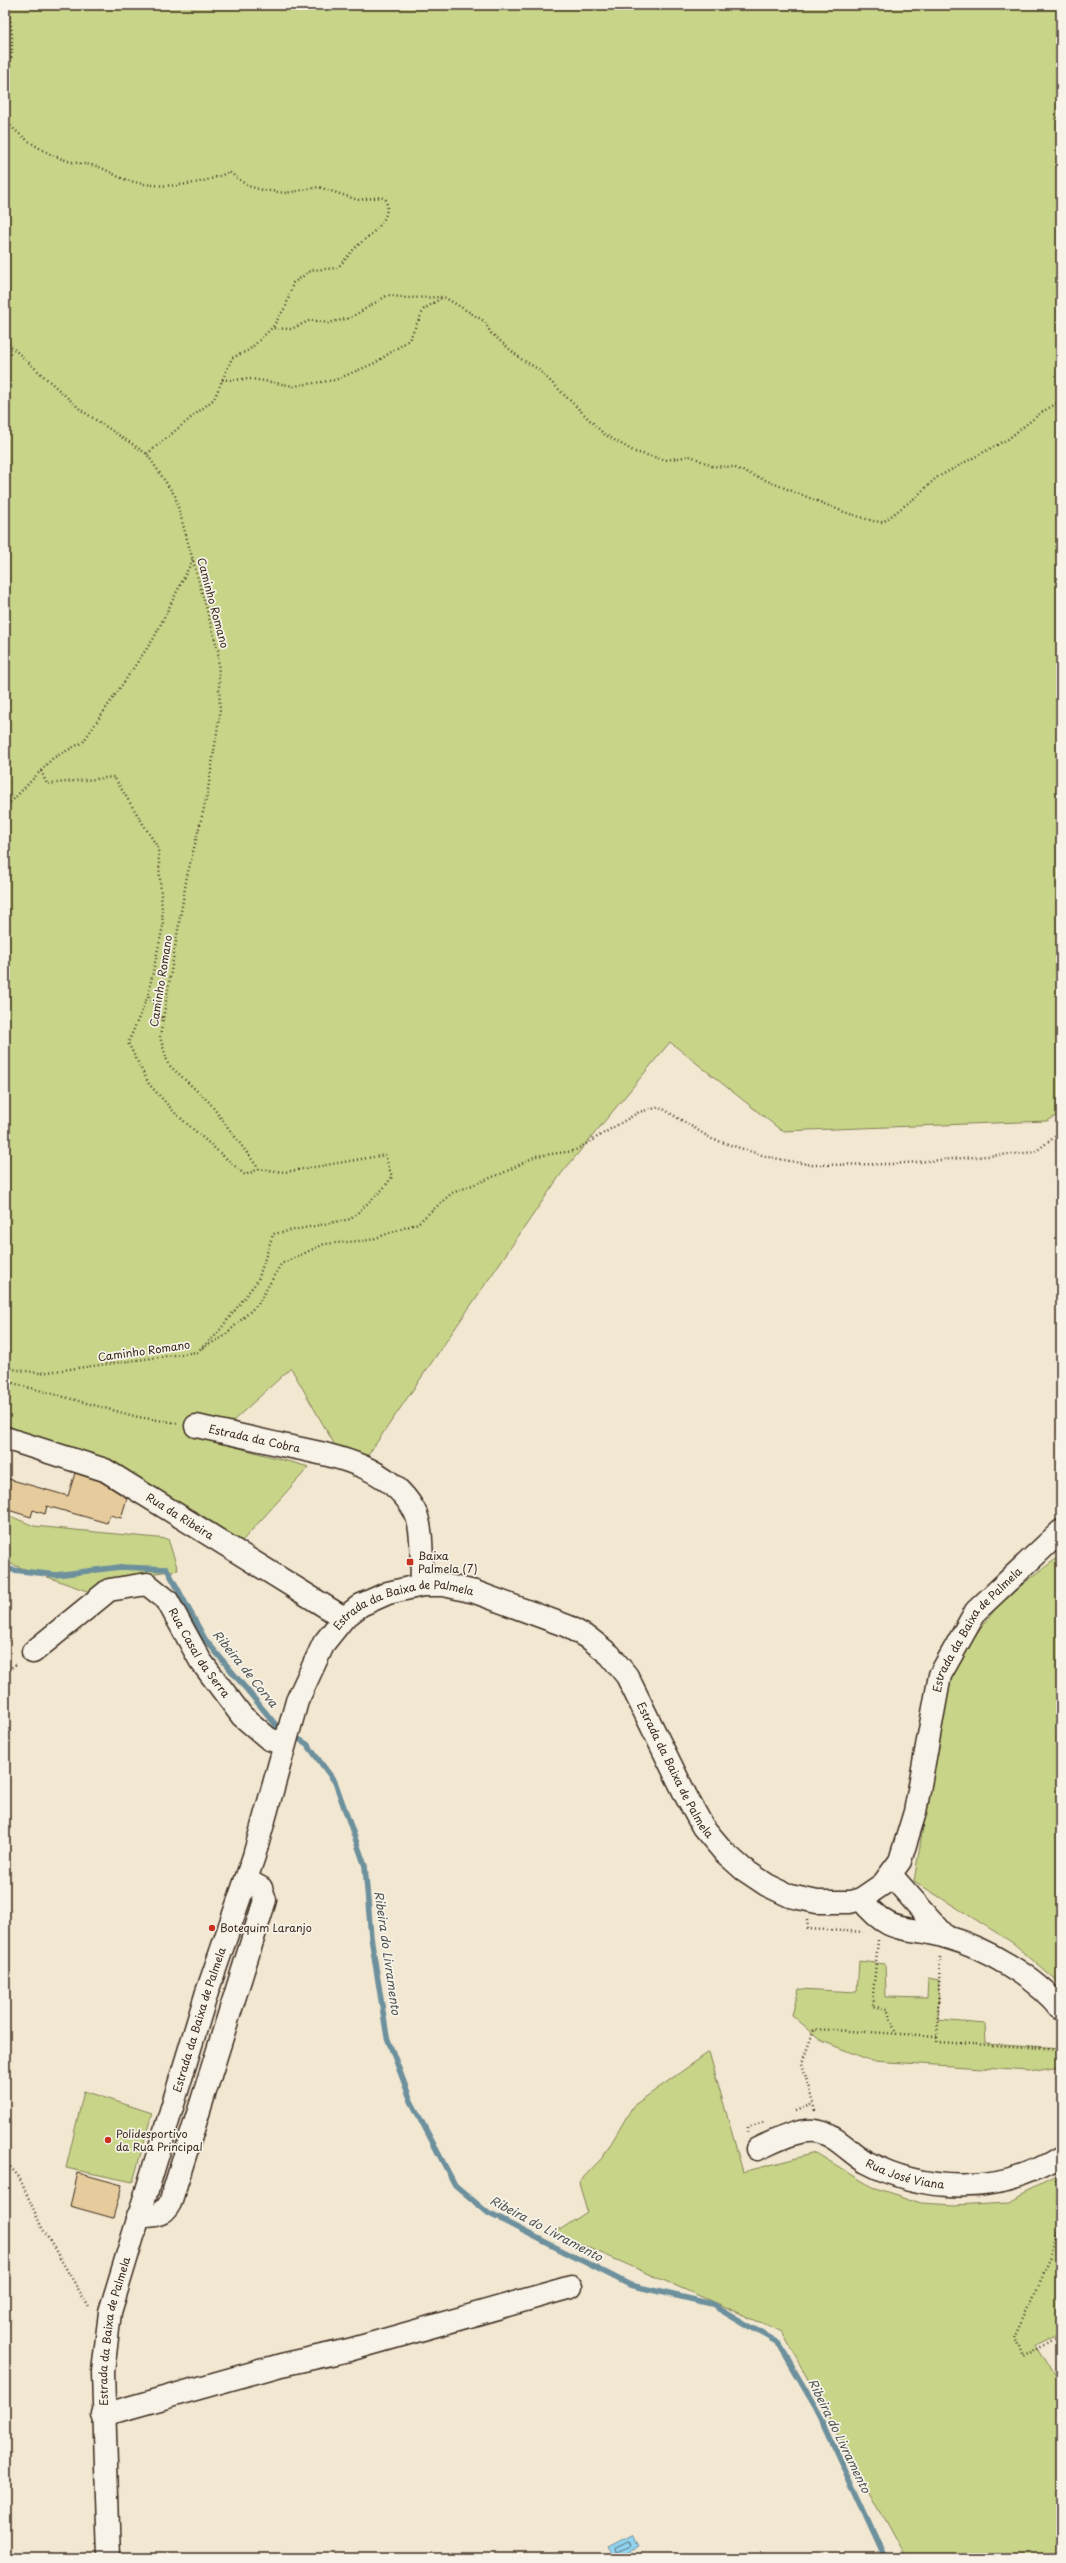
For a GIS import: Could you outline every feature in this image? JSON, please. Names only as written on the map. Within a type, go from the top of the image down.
[{"type":"street","name":"Estrada da Cobra","points":[[196,1426],[342,1458],[371,1470],[388,1482],[414,1511],[420,1533],[422,1585]]},
{"type":"street","name":"Rua da Ribeira","points":[[5,1438],[105,1470],[235,1548],[344,1618]]},
{"type":"street","name":"Estrada da Baixa de Palmela","points":[[109,2558],[103,2415],[103,2372],[110,2312],[207,1992],[246,1880],[284,1744],[298,1701],[324,1644],[344,1618],[361,1605],[388,1593],[422,1585],[444,1585],[475,1592],[567,1626],[590,1639],[610,1655],[627,1676],[703,1827],[724,1852],[743,1869],[767,1885],[790,1896],[836,1903],[861,1899],[891,1875],[900,1861],[909,1838],[940,1675],[976,1611],[1061,1531]]},
{"type":"street","name":"Rua Casal da Serra","points":[[33,1652],[109,1590],[147,1584],[167,1600],[200,1660],[242,1716],[269,1739],[284,1744]]},
{"type":"street","points":[[891,1875],[946,1936]]},
{"type":"street","points":[[861,1899],[879,1926],[946,1936],[996,1958],[1040,1989],[1061,2009]]},
{"type":"street","points":[[757,2149],[804,2132],[821,2132]]},
{"type":"street","name":"Rua José Viana","points":[[821,2132],[880,2169],[899,2176],[938,2184],[959,2186],[999,2182],[1037,2170],[1061,2157]]},
{"type":"street","points":[[103,2415],[281,2365],[349,2350],[571,2287]]},
{"type":"path","points":[[5,6],[10,13],[12,49],[5,77]]},
{"type":"path","points":[[5,26],[10,20]]},
{"type":"path","points":[[5,120],[31,142],[52,155],[72,162],[98,166],[127,180],[172,185],[214,180],[229,172],[248,186],[262,190],[286,193],[319,187],[358,200],[381,197],[386,200],[388,205],[384,219],[375,232],[355,248],[337,268],[312,270],[293,283],[286,306],[272,328],[249,350],[232,358],[214,399],[147,454]]},
{"type":"path","points":[[272,328],[291,328],[311,320],[328,323],[350,318],[388,295],[406,298],[444,297],[484,321],[491,333],[521,359],[538,369],[604,434],[635,452],[666,460],[691,456],[712,466],[733,467],[844,512],[873,521],[883,522],[916,497],[936,478],[1008,439],[1042,412],[1061,401]]},
{"type":"path","points":[[222,380],[252,380],[294,386],[335,380],[375,363],[409,340],[424,309],[444,297]]},
{"type":"path","name":"Caminho Romano","points":[[5,341],[81,410],[147,454],[175,496],[218,650],[220,713],[207,796],[187,876],[160,1037],[168,1064],[209,1102],[259,1169],[285,1172],[385,1155],[392,1177],[383,1189],[351,1219],[273,1234],[258,1280],[216,1335],[197,1352],[40,1373],[5,1368]]},
{"type":"path","points":[[5,813],[8,805],[53,758],[83,742],[154,638],[193,559]]},
{"type":"path","points":[[41,771],[47,784],[114,777],[158,848],[163,926],[148,995],[128,1043],[149,1084],[176,1114],[245,1175],[259,1169]]},
{"type":"path","points":[[148,995],[163,1019]]},
{"type":"path","points":[[197,1352],[223,1337],[258,1304],[281,1264],[324,1244],[370,1240],[418,1223],[452,1193],[503,1173],[536,1156],[574,1151],[639,1112],[660,1107],[712,1139],[768,1157],[812,1165],[894,1164],[1035,1152],[1061,1132]]},
{"type":"path","name":"Estrada da Cobra","points":[[5,1381],[138,1417],[196,1426]]},
{"type":"path","points":[[805,1899],[808,1929],[879,1926],[872,2006],[887,2010],[896,2034]]},
{"type":"path","points":[[939,1980],[937,2042],[1061,2049]]},
{"type":"path","points":[[821,2132],[802,2063],[814,2029],[937,2036]]},
{"type":"path","points":[[5,2161],[19,2177],[41,2226],[90,2310]]},
{"type":"path","points":[[1057,2183],[1061,2203]]},
{"type":"path","points":[[1061,2216],[1052,2258],[1015,2336],[1023,2357],[1061,2334]]},
{"type":"green space","points":[[5,5],[1061,5],[1061,1113],[1047,1121],[782,1131],[670,1042],[561,1174],[353,1477],[291,1368],[234,1420],[228,1445],[309,1467],[242,1541],[197,1512],[9,1426],[5,1427]]},
{"type":"green space","points":[[5,1514],[34,1526],[168,1539],[178,1570],[119,1578],[87,1591],[5,1562]]},
{"type":"green space","points":[[1061,1555],[1061,1985],[1013,1943],[914,1881],[949,1672],[1001,1601]]},
{"type":"green space","points":[[859,1961],[885,1964],[886,1997],[927,1998],[928,1978],[939,1980],[938,2020],[985,2024],[986,2043],[1061,2048],[1061,2066],[1030,2071],[872,2061],[822,2041],[792,2015],[799,1989],[857,1992]]},
{"type":"green space","points":[[709,2052],[743,2172],[816,2153],[872,2187],[921,2203],[954,2205],[1009,2202],[1061,2176],[1061,2332],[1036,2344],[1061,2386],[1061,2558],[906,2558],[782,2332],[555,2233],[587,2212],[579,2182],[603,2157],[633,2106]]},
{"type":"green space","name":"Polidesportivo da Rua Principal","points":[[84,2091],[152,2113],[133,2182],[66,2168]]},
{"type":"water","points":[[632,2534],[639,2546],[616,2558],[609,2546]]},
{"type":"building","points":[[75,1473],[100,1481],[127,1498],[121,1518],[110,1515],[107,1523],[47,1506],[45,1514],[33,1510],[31,1517],[5,1509],[5,1478],[68,1496]]},
{"type":"building","points":[[78,2173],[122,2185],[113,2218],[70,2206]]},
{"type":"waterway","name":"Ribeira de Corva","points":[[5,1569],[56,1575],[120,1567],[167,1569],[205,1639],[276,1725],[285,1730]]},
{"type":"waterway","name":"Ribeira do Livramento","points":[[292,1735],[307,1744],[335,1782],[365,1866],[371,1937],[387,2037],[411,2101],[455,2185],[488,2213],[630,2285],[712,2304],[778,2343],[816,2408],[885,2558]]},
{"type":"place","name":"Baixa Palmela (7)","points":[[410,1562]]},
{"type":"place","name":"Botequim Laranjo","points":[[212,1928]]},
{"type":"place","name":"Polidesportivo da Rua Principal","points":[[108,2140]]}]
